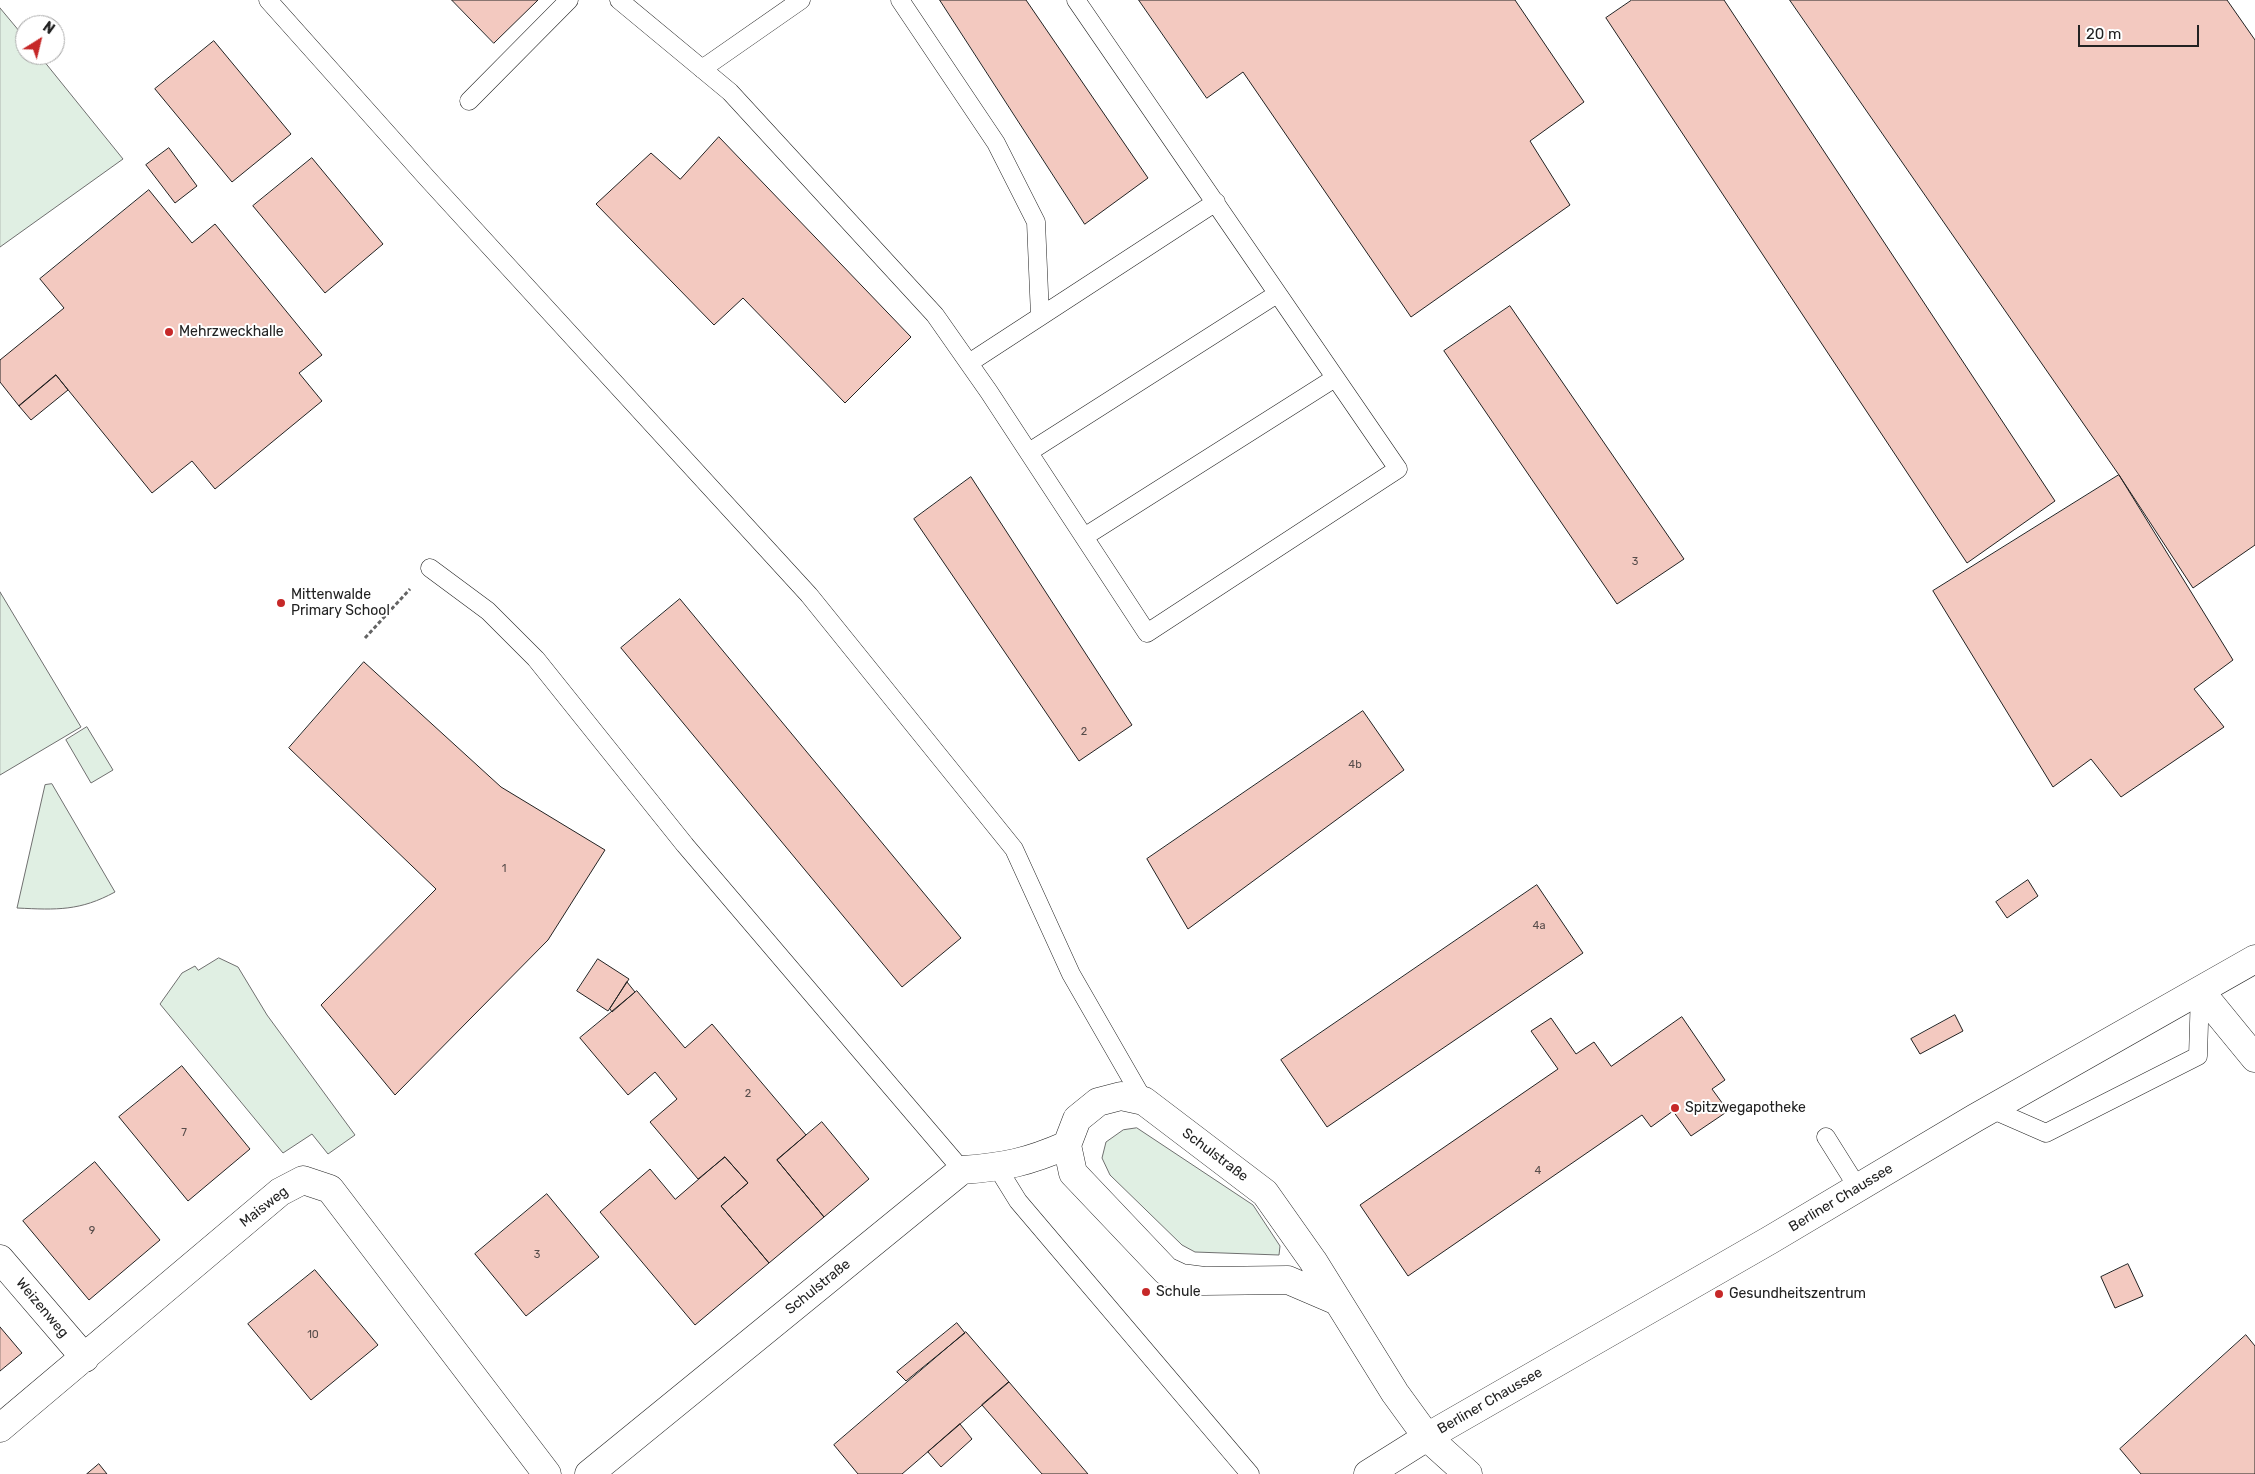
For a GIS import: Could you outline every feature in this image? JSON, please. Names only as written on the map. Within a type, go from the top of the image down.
[{"type":"street","name":"Berliner Chaussee","points":[[1368,1474],[1427,1437],[2255,958]]},
{"type":"street","points":[[2200,991],[2255,1058]]},
{"type":"street","name":"Schulstraße","points":[[1067,1145],[1077,1119],[1098,1102],[1121,1096],[1144,1101],[1265,1193],[1337,1301],[1395,1393],[1427,1437],[1468,1474]]},
{"type":"street","points":[[962,1170],[997,1167],[1031,1160],[1067,1145],[1073,1173],[1166,1271],[1181,1278],[1204,1281],[1288,1280],[1337,1301]]},
{"type":"street","name":"Schulstraße","points":[[589,1474],[962,1170]]},
{"type":"street","name":"Maisweg","points":[[0,1428],[280,1192],[303,1180],[330,1188],[547,1474]]},
{"type":"street","name":"Weizenweg","points":[[0,1259],[85,1358]]},
{"type":"lane","points":[[268,0],[427,178],[809,594],[1014,849],[1071,974],[1144,1101]]},
{"type":"lane","points":[[469,101],[569,0]]},
{"type":"lane","points":[[619,0],[730,92],[935,315],[1029,452],[1147,633],[1398,469],[1076,0]]},
{"type":"lane","points":[[702,69],[801,0]]},
{"type":"lane","points":[[900,0],[996,143],[1036,222],[1040,316]]},
{"type":"lane","points":[[969,363],[1216,202]]},
{"type":"lane","points":[[1029,452],[1277,294]]},
{"type":"lane","points":[[1084,537],[1335,378]]},
{"type":"lane","points":[[430,568],[488,610],[536,659],[685,845],[962,1170]]},
{"type":"lane","points":[[1992,1109],[2046,1133],[2198,1056],[2200,991]]},
{"type":"lane","points":[[1826,1137],[1858,1188]]},
{"type":"lane","points":[[997,1167],[1018,1201],[1250,1474]]},
{"type":"path","points":[[366,638],[430,568]]},
{"type":"green space","points":[[0,8],[15,26],[15,65],[47,65],[123,159],[0,247]]},
{"type":"green space","points":[[0,592],[81,727],[0,775]]},
{"type":"green space","points":[[87,727],[113,770],[91,783],[66,740]]},
{"type":"green space","points":[[52,784],[115,892],[91,903],[68,908],[17,908],[45,785]]},
{"type":"green space","points":[[219,958],[238,967],[267,1015],[355,1135],[328,1154],[312,1134],[283,1153],[160,1004],[182,973],[195,966],[198,970]]},
{"type":"green space","points":[[1137,1128],[1253,1205],[1280,1246],[1279,1255],[1195,1252],[1182,1245],[1110,1175],[1102,1158],[1106,1142],[1123,1130]]},
{"type":"building","points":[[452,0],[538,0],[494,43]]},
{"type":"building","points":[[940,0],[1026,0],[1148,178],[1085,224]]},
{"type":"building","points":[[1139,0],[1515,0],[1584,102],[1530,141],[1570,205],[1411,317],[1243,72],[1207,98]]},
{"type":"building","points":[[1632,0],[1724,0],[2055,501],[1967,563],[1606,18]]},
{"type":"building","points":[[1790,0],[2227,0],[2255,40],[2255,545],[2193,588],[2119,475]]},
{"type":"building","points":[[214,41],[291,134],[232,182],[155,89]]},
{"type":"building","points":[[719,137],[911,337],[845,403],[743,298],[714,325],[596,204],[651,153],[680,179]]},
{"type":"building","points":[[169,148],[197,186],[175,203],[146,165]]},
{"type":"building","points":[[312,158],[383,244],[325,293],[253,206]]},
{"type":"building","name":"Mehrzweckhalle","points":[[149,190],[192,243],[215,224],[322,355],[299,373],[322,401],[215,489],[192,461],[152,493],[56,375],[19,406],[0,382],[0,360],[64,308],[40,279]]},
{"type":"building","points":[[1510,306],[1684,559],[1617,604],[1444,351]]},
{"type":"building","points":[[56,375],[68,390],[31,420],[19,406]]},
{"type":"building","points":[[2119,475],[2233,660],[2194,689],[2224,727],[2121,797],[2091,759],[2053,787],[1933,591]]},
{"type":"building","points":[[971,477],[1132,725],[1079,761],[914,519]]},
{"type":"building","points":[[680,599],[961,938],[902,987],[621,648]]},
{"type":"building","points":[[364,662],[501,787],[605,850],[548,940],[395,1095],[321,1005],[436,889],[289,748]]},
{"type":"building","points":[[1363,711],[1404,770],[1188,929],[1147,859]]},
{"type":"building","points":[[2028,880],[2038,896],[2007,918],[1996,902]]},
{"type":"building","points":[[1537,885],[1583,953],[1327,1127],[1281,1060]]},
{"type":"building","points":[[598,959],[629,979],[608,1011],[577,991]]},
{"type":"building","points":[[627,982],[635,992],[612,1012],[610,1009]]},
{"type":"building","points":[[637,991],[685,1048],[712,1024],[806,1135],[777,1160],[824,1217],[769,1263],[721,1206],[748,1183],[725,1157],[698,1179],[650,1122],[677,1099],[655,1072],[628,1095],[580,1038]]},
{"type":"building","points":[[1955,1015],[1963,1031],[1920,1054],[1911,1039]]},
{"type":"building","points":[[1682,1017],[1725,1080],[1712,1089],[1728,1111],[1691,1136],[1673,1111],[1651,1127],[1642,1115],[1408,1276],[1360,1205],[1558,1069],[1531,1031],[1551,1018],[1576,1054],[1594,1042],[1611,1066]]},
{"type":"building","points":[[182,1066],[250,1149],[188,1201],[119,1117]]},
{"type":"building","points":[[822,1122],[869,1179],[824,1217],[777,1160]]},
{"type":"building","points":[[725,1157],[748,1183],[721,1206],[769,1263],[695,1325],[600,1212],[650,1169],[675,1199]]},
{"type":"building","points":[[95,1162],[160,1240],[89,1300],[23,1221]]},
{"type":"building","points":[[547,1194],[599,1257],[526,1316],[475,1254]]},
{"type":"building","points":[[2128,1264],[2143,1296],[2115,1308],[2101,1277]]},
{"type":"building","points":[[315,1270],[378,1345],[311,1400],[248,1324]]},
{"type":"building","points":[[957,1323],[965,1333],[906,1381],[897,1372]]},
{"type":"building","points":[[0,1327],[22,1353],[0,1371]]},
{"type":"building","points":[[966,1332],[1009,1382],[902,1474],[858,1474],[834,1445]]},
{"type":"building","points":[[2246,1335],[2255,1346],[2255,1474],[2141,1474],[2120,1449]]},
{"type":"building","points":[[1009,1382],[1088,1474],[1042,1474],[982,1405]]},
{"type":"building","points":[[960,1424],[972,1439],[941,1467],[928,1452]]},
{"type":"building","points":[[99,1464],[107,1474],[87,1474]]},
{"type":"place","name":"Mehrzweckhalle","points":[[169,332]]},
{"type":"place","name":"Mittenwalde Primary School","points":[[281,603]]},
{"type":"place","name":"Spitzwegapotheke","points":[[1675,1108]]},
{"type":"place","name":"Schule","points":[[1146,1292]]},
{"type":"place","name":"Gesundheitszentrum","points":[[1719,1294]]}]
